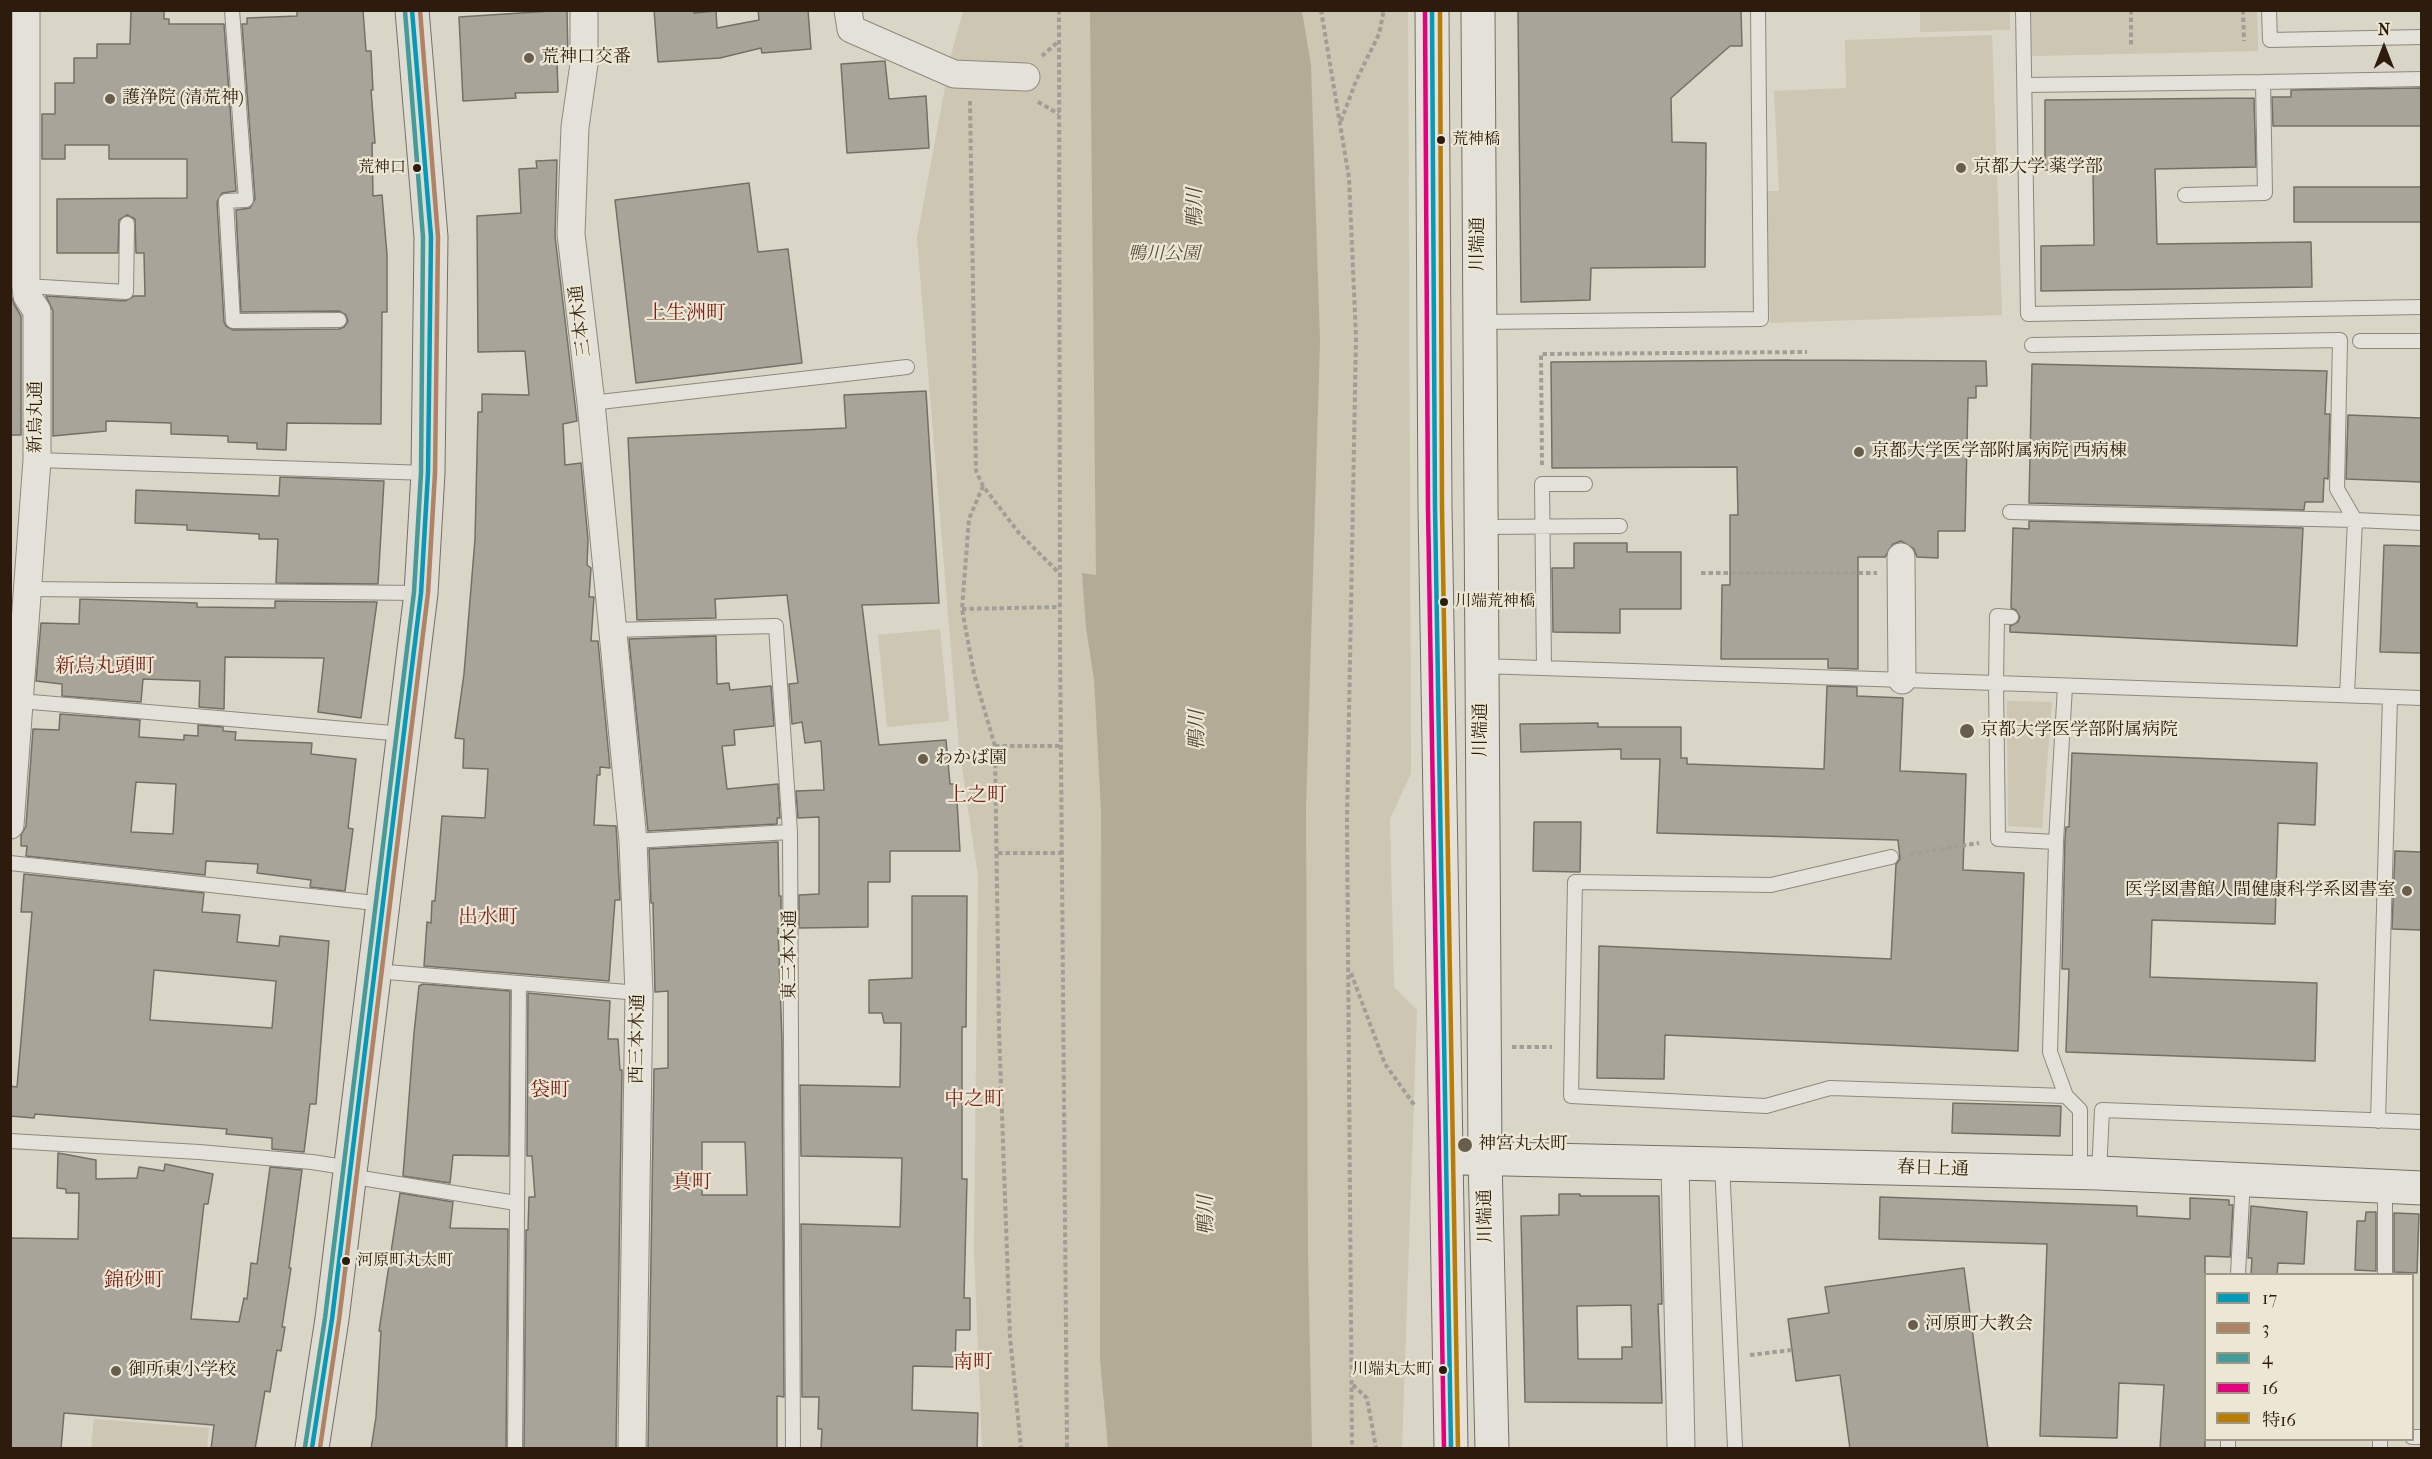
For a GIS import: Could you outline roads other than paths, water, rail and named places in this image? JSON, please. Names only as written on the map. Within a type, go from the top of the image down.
[{"type":"main road","points":[[312,1449],[332,1319],[421,593],[428,472],[431,237],[412,10]]},
{"type":"street","name":"新烏丸通","points":[[10,825],[28,589],[22,506],[37,460],[37,310],[27,296],[26,286],[26,10]]},
{"type":"street","name":"三本木通","points":[[584,10],[584,64],[575,127],[571,234],[591,403],[611,630]]},
{"type":"street","points":[[848,10],[851,29],[954,74],[1026,77]]},
{"type":"street","points":[[1432,10],[1435,507],[1444,1158],[1451,1449]]},
{"type":"street","name":"川端通","points":[[1478,10],[1485,1158],[1492,1449]]},
{"type":"street","points":[[1901,565],[1902,680]]},
{"type":"street","name":"西三本木通","points":[[611,630],[633,841],[639,993],[632,1449]]},
{"type":"street","name":"春日上通","points":[[1444,1158],[2090,1173],[2421,1188]]},
{"type":"street","points":[[1675,1162],[1681,1449]]},
{"type":"lane","points":[[232,10],[246,200],[226,201],[233,321],[339,320]]},
{"type":"lane","points":[[1479,322],[1761,320],[1758,10]]},
{"type":"lane","points":[[2023,10],[2028,314],[2421,307]]},
{"type":"lane","points":[[2269,10],[2270,40],[2421,37]]},
{"type":"lane","points":[[2024,85],[2421,79]]},
{"type":"lane","points":[[2185,195],[2265,193],[2263,82]]},
{"type":"lane","points":[[26,286],[126,292],[127,224]]},
{"type":"lane","points":[[2032,345],[2340,340],[2337,489],[2355,520],[2347,695]]},
{"type":"lane","points":[[2360,341],[2421,341]]},
{"type":"lane","points":[[591,403],[907,367]]},
{"type":"lane","points":[[37,460],[428,472]]},
{"type":"lane","points":[[1544,668],[1542,484],[1585,484]]},
{"type":"lane","points":[[2010,512],[2421,522]]},
{"type":"lane","points":[[1480,527],[1620,526]]},
{"type":"lane","points":[[28,589],[421,593]]},
{"type":"lane","points":[[2011,617],[1997,616],[1998,839],[2056,842]]},
{"type":"lane","name":"東三本木通","points":[[611,630],[776,626],[790,832],[794,1449]]},
{"type":"lane","points":[[1481,666],[2421,698]]},
{"type":"lane","points":[[2065,686],[2056,842],[2050,1053],[2066,1096],[2080,1110],[2090,1173]]},
{"type":"lane","points":[[2378,1120],[2390,697]]},
{"type":"lane","points":[[20,701],[404,734]]},
{"type":"lane","points":[[633,841],[790,832]]},
{"type":"lane","points":[[1891,857],[1771,885],[1575,882],[1571,1096],[1766,1106],[1830,1088],[2066,1096],[2102,1110],[2421,1122]]},
{"type":"lane","points":[[10,863],[384,904]]},
{"type":"lane","points":[[375,971],[639,993]]},
{"type":"lane","points":[[515,1449],[519,983]]},
{"type":"lane","points":[[2090,1173],[2102,1110]]},
{"type":"lane","points":[[10,1141],[210,1153],[312,1162],[349,1172],[516,1203]]},
{"type":"lane","points":[[1722,1163],[1735,1449]]},
{"type":"lane","points":[[2238,1273],[2243,1179]]},
{"type":"lane","points":[[2385,1186],[2385,1273]]},
{"type":"water","name":"鴨川","points":[[1090,11],[1302,11],[1311,65],[1320,341],[1306,809],[1308,1254],[1312,1448],[1108,1448],[1100,1360],[1101,810],[1094,679],[1086,628],[1082,573],[1096,575]]},
{"type":"place","name":"荒神口交番","points":[[529,58]]},
{"type":"place","name":"護浄院 (清荒神)","points":[[110,99]]},
{"type":"place","name":"荒神橋","points":[[1441,140]]},
{"type":"place","name":"荒神口","points":[[417,168]]},
{"type":"place","name":"京都大学 薬学部","points":[[1961,168]]},
{"type":"place","name":"京都大学医学部附属病院 西病棟","points":[[1859,452]]},
{"type":"place","name":"川端荒神橋","points":[[1444,602]]},
{"type":"place","name":"京都大学医学部附属病院","points":[[1967,731]]},
{"type":"place","name":"わかば園","points":[[923,759]]},
{"type":"place","name":"医学図書館人間健康科学系図書室","points":[[2407,891]]},
{"type":"place","name":"神宮丸太町","points":[[1465,1145]]},
{"type":"place","name":"河原町丸太町","points":[[346,1261]]},
{"type":"place","name":"河原町大教会","points":[[1913,1325]]},
{"type":"place","name":"川端丸太町","points":[[1443,1370]]},
{"type":"place","name":"御所東小学校","points":[[116,1371]]},
{"type":"district","name":"上生洲町","points":[[686,314]]},
{"type":"district","name":"新烏丸頭町","points":[[105,667]]},
{"type":"district","name":"上之町","points":[[977,796]]},
{"type":"district","name":"出水町","points":[[488,918]]},
{"type":"district","name":"袋町","points":[[550,1091]]},
{"type":"district","name":"中之町","points":[[974,1100]]},
{"type":"district","name":"真町","points":[[692,1183]]},
{"type":"district","name":"錦砂町","points":[[134,1281]]},
{"type":"district","name":"南町","points":[[973,1363]]},
{"type":"park label","name":"鴨川公園","points":[[1164,255]]}]
